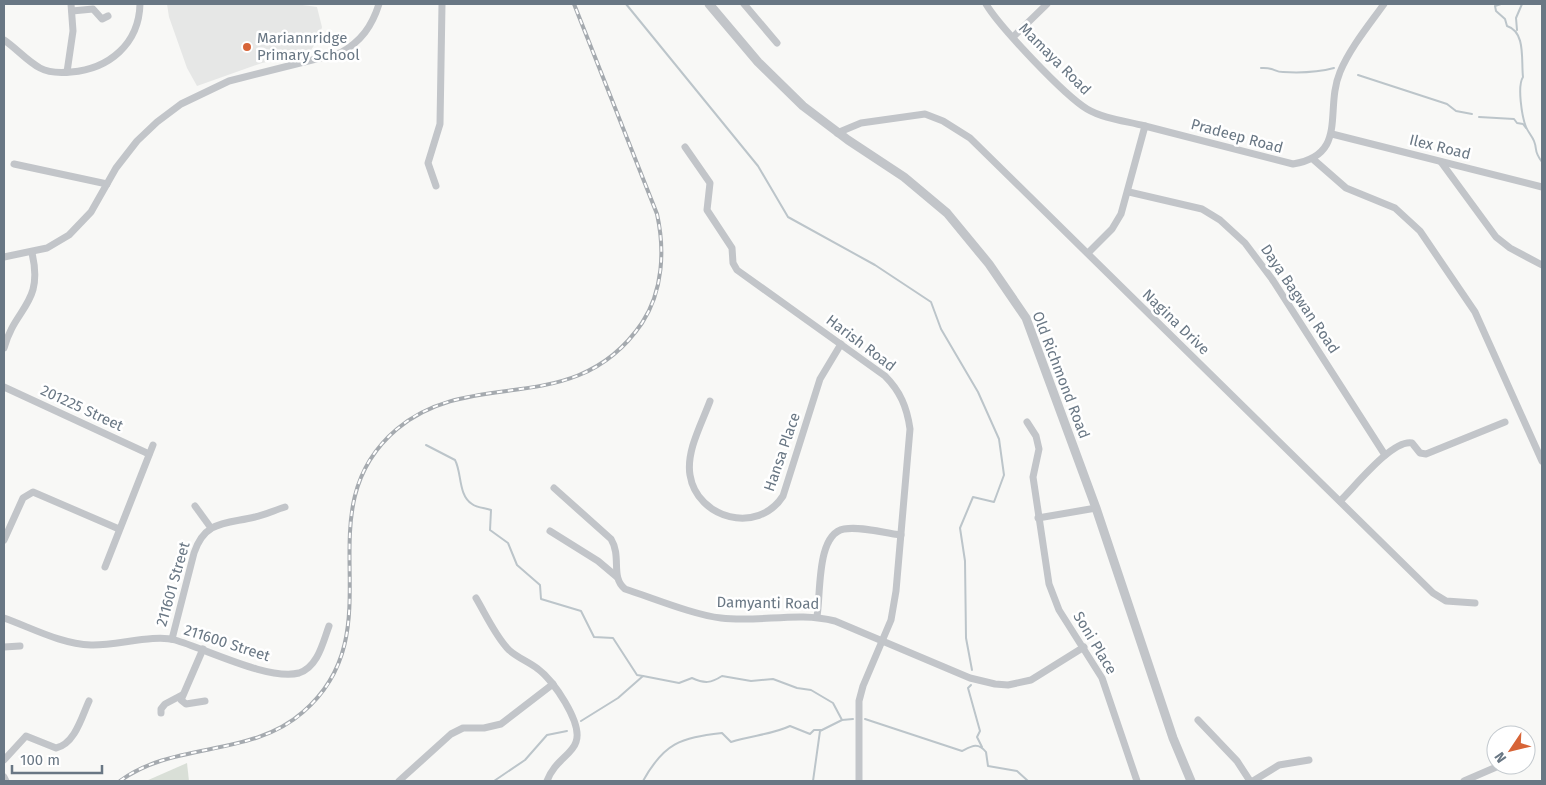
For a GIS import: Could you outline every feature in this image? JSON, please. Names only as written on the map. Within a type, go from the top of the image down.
[{"type":"street","points":[[4,40],[40,68],[67,72],[93,69],[120,51],[134,32],[140,4]]},
{"type":"street","points":[[4,257],[32,253],[54,245],[76,229],[91,212],[129,151],[145,132],[181,104],[229,81],[340,53],[355,44],[368,29],[379,4]]},
{"type":"street","points":[[436,186],[428,163],[440,124],[442,4]]},
{"type":"street","name":"Old Richmond Road","points":[[709,4],[765,69],[804,106],[837,132],[904,177],[946,213],[1014,299],[1034,334],[1096,508],[1169,728],[1191,781]]},
{"type":"street","points":[[744,4],[777,43]]},
{"type":"street","name":"Mamaya Road","points":[[986,4],[1013,37],[1066,92],[1087,109],[1100,115],[1145,126]]},
{"type":"street","points":[[1013,37],[1047,4]]},
{"type":"street","points":[[1384,4],[1352,50],[1339,74],[1335,91],[1332,134],[1326,148],[1314,160],[1346,188],[1395,208],[1420,231],[1475,312],[1542,461]]},
{"type":"street","points":[[67,72],[73,31],[72,7],[93,9],[102,19],[108,16]]},
{"type":"street","name":"Nagina Drive","points":[[837,132],[861,122],[913,115],[933,116],[970,138],[1439,598],[1452,603],[1475,603]]},
{"type":"street","points":[[1088,253],[1118,221],[1129,192],[1145,126]]},
{"type":"street","name":"Pradeep Road","points":[[1145,126],[1281,162],[1293,164],[1314,160]]},
{"type":"street","name":"Ilex Road","points":[[1332,134],[1542,186]]},
{"type":"street","name":"Harish Road","points":[[685,147],[708,180],[710,190],[707,210],[732,248],[734,266],[885,376],[895,386],[904,402],[910,430],[896,591],[891,620],[863,686],[859,701],[859,781]]},
{"type":"street","points":[[1440,162],[1496,237],[1510,248],[1542,265]]},
{"type":"street","points":[[14,164],[107,184]]},
{"type":"street","name":"Daya Bagwan Road","points":[[1129,192],[1202,209],[1215,216],[1245,243],[1268,273],[1385,455]]},
{"type":"street","points":[[4,348],[34,290],[36,276],[32,253]]},
{"type":"street","name":"Hansa Place","points":[[710,401],[690,457],[690,474],[696,491],[707,506],[722,515],[748,518],[763,514],[776,505],[784,496],[820,379],[841,344]]},
{"type":"street","name":"201225 Street","points":[[4,387],[149,454]]},
{"type":"street","name":"Soni Place","points":[[1027,422],[1036,436],[1039,449],[1033,477],[1049,584],[1059,610],[1102,678],[1137,781]]},
{"type":"street","points":[[1340,501],[1385,455],[1402,444],[1409,442],[1420,453],[1426,454],[1505,422]]},
{"type":"street","points":[[105,567],[153,445]]},
{"type":"street","points":[[554,488],[611,539],[618,555],[617,577]]},
{"type":"street","points":[[4,540],[23,498],[33,492],[119,528]]},
{"type":"street","points":[[195,506],[211,528],[285,507]]},
{"type":"street","points":[[1038,518],[1096,508]]},
{"type":"street","name":"211601 Street","points":[[172,639],[194,553],[199,540],[211,528]]},
{"type":"street","points":[[817,616],[825,547],[832,536],[846,529],[901,535]]},
{"type":"street","name":"Damyanti Road","points":[[550,531],[598,561],[617,577],[626,589],[720,618],[817,616],[835,621],[970,678],[1008,684],[1031,680],[1084,647]]},
{"type":"street","points":[[476,598],[509,650],[538,669],[553,684],[570,714],[577,738],[574,747],[556,763],[547,781]]},
{"type":"street","name":"211600 Street","points":[[4,618],[60,639],[83,645],[172,639],[264,671],[298,673],[315,661],[329,626]]},
{"type":"street","points":[[4,647],[20,646]]},
{"type":"street","points":[[203,650],[181,700],[185,704],[205,701]]},
{"type":"street","points":[[399,781],[451,734],[463,728],[484,728],[501,724],[553,684]]},
{"type":"street","points":[[161,713],[160,710],[165,704],[183,695]]},
{"type":"street","points":[[4,760],[26,736],[56,748],[63,746],[74,733],[89,701]]},
{"type":"street","points":[[1198,720],[1237,761],[1251,781],[1279,765],[1309,760]]},
{"type":"street","points":[[1464,781],[1486,771]]},
{"type":"street","points":[[4,777],[6,781]]},
{"type":"shaded area","name":"Mariannridge Primary School","points":[[167,4],[295,4],[317,7],[322,27],[319,38],[309,53],[262,63],[197,86],[187,68],[169,17]]},
{"type":"shaded area","points":[[187,763],[189,781],[146,781]]},
{"type":"waterway","points":[[626,4],[758,166],[788,217],[875,265],[931,302],[941,329],[978,392],[999,439],[1004,475],[994,502],[973,497],[960,528],[965,561],[966,638],[972,670]]},
{"type":"waterway","points":[[1501,4],[1495,6],[1496,11],[1505,19],[1507,26],[1513,29],[1520,40],[1523,77],[1520,94],[1523,116],[1542,162]]},
{"type":"waterway","points":[[1517,30],[1516,18],[1522,4]]},
{"type":"waterway","points":[[1261,68],[1269,68],[1280,72],[1316,71],[1334,68]]},
{"type":"waterway","points":[[1358,75],[1447,104],[1456,111],[1472,114]]},
{"type":"waterway","points":[[1479,117],[1514,119],[1526,128]]},
{"type":"waterway","points":[[426,445],[455,460],[464,495],[474,505],[491,510],[490,530],[508,543],[517,565],[540,585],[541,599],[581,611],[594,637],[613,638],[637,675],[643,676]]},
{"type":"waterway","points":[[581,721],[618,698],[643,676],[679,683],[692,678],[708,682],[722,676],[751,681],[773,679],[797,688],[811,690],[833,703],[842,720],[853,719]]},
{"type":"waterway","points":[[971,685],[968,688],[980,731],[977,737],[982,747]]},
{"type":"waterway","points":[[865,719],[962,751],[972,746],[978,746],[986,752],[988,766],[1017,771],[1028,781]]},
{"type":"waterway","points":[[813,781],[820,731],[842,720]]},
{"type":"waterway","points":[[643,781],[658,758],[666,750],[684,740],[722,733],[731,742],[790,726],[810,734],[814,730],[822,730]]},
{"type":"waterway","points":[[494,781],[525,760],[547,735],[567,731]]},
{"type":"railway","points":[[120,781],[141,768],[164,760],[236,744],[260,737],[282,727],[303,712],[331,679],[345,644],[349,608],[350,533],[355,496],[369,461],[397,429],[427,410],[458,399],[555,383],[586,372],[615,353],[642,323],[649,311],[658,284],[661,256],[660,228],[657,214],[574,4]]},
{"type":"place","name":"Mariannridge Primary School","points":[[247,47]]}]
